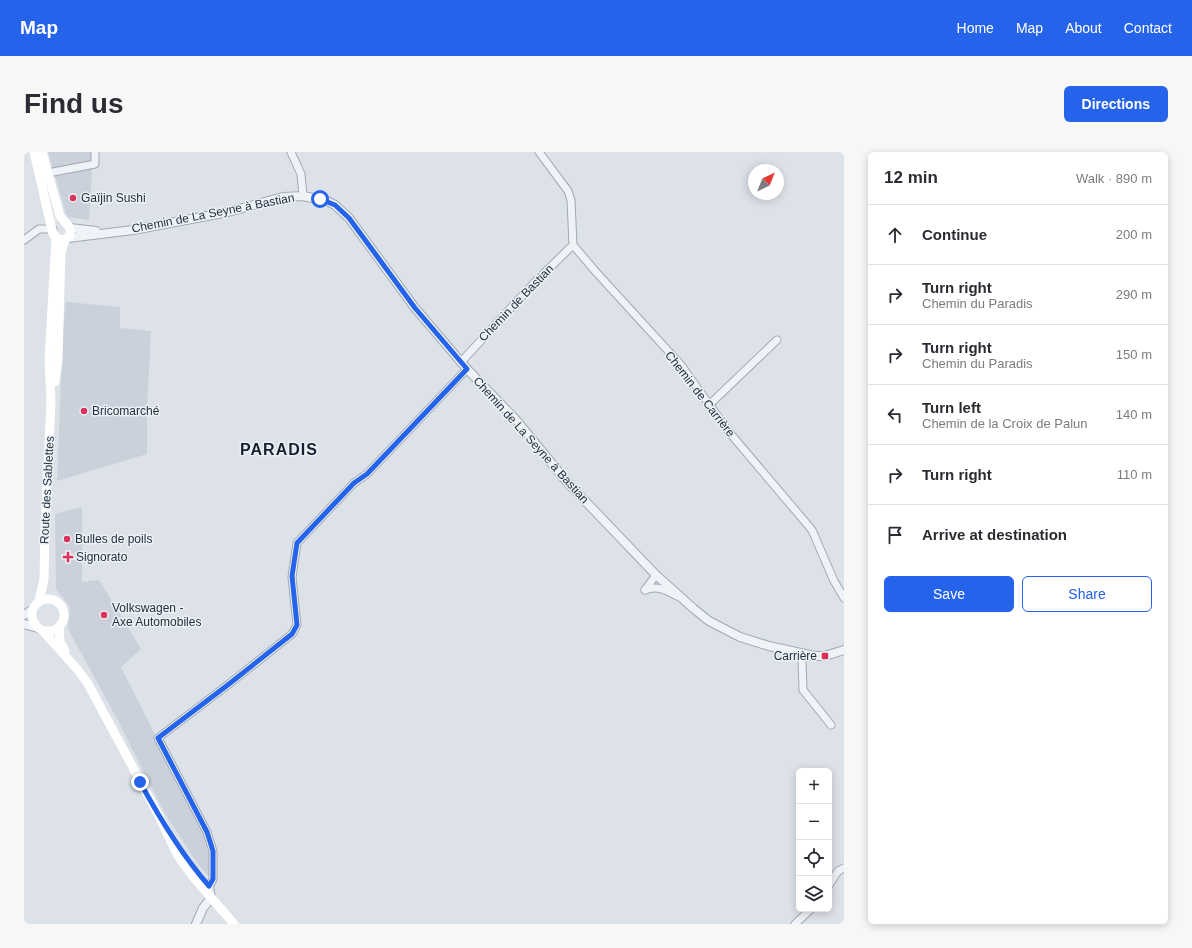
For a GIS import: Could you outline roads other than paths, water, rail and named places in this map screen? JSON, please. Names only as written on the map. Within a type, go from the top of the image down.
[{"type":"main road","name":"Route des Sablettes","points":[[34,152],[60,236],[61,252],[58,360],[51,401],[44,579]]},
{"type":"main road","points":[[42,152],[57,208],[60,216],[68,225],[70,233],[60,236],[56,224],[62,222],[68,225]]},
{"type":"main road","points":[[44,579],[51,599]]},
{"type":"main road","points":[[39,601],[44,579]]},
{"type":"main road","points":[[69,659],[60,642],[59,627],[64,618],[63,608],[56,601],[51,599],[39,601],[32,610],[32,620],[54,645],[69,659],[87,682],[159,816],[178,856],[211,898],[234,924]]},
{"type":"main road","points":[[41,630],[51,631],[59,627]]},
{"type":"main road","points":[[159,816],[186,857],[240,924]]},
{"type":"street","points":[[48,173],[95,164],[95,152]]},
{"type":"street","points":[[291,152],[301,174],[303,196]]},
{"type":"street","points":[[539,152],[568,191],[571,200],[573,245]]},
{"type":"street","name":"Chemin de La Seyne à Bastian","points":[[60,236],[133,230],[228,212],[283,197],[303,196],[327,201],[342,210],[349,218],[415,308],[467,369],[517,421],[567,482],[680,597],[709,621],[740,637],[814,656],[825,656],[844,650]]},
{"type":"street","name":"Chemin de La Seyne à Bastian","points":[[68,225],[106,233]]},
{"type":"street","points":[[24,240],[39,229],[60,236]]},
{"type":"street","name":"Chemin de Bastian","points":[[461,362],[535,282],[573,245]]},
{"type":"street","name":"Chemin de Carrière","points":[[573,245],[681,365],[730,432],[812,530],[834,581],[844,598]]},
{"type":"street","points":[[709,405],[777,340]]},
{"type":"street","points":[[196,924],[202,908],[211,898],[209,886],[213,879],[213,851],[207,832],[158,738],[292,634],[297,625],[292,576],[297,543],[354,483],[367,474],[467,369]]},
{"type":"street","points":[[656,574],[645,590],[651,588],[663,589],[680,597]]},
{"type":"street","points":[[24,615],[32,610]]},
{"type":"street","points":[[24,624],[41,630]]},
{"type":"street","points":[[803,654],[803,690],[832,725]]},
{"type":"street","points":[[832,880],[838,871],[844,868]]},
{"type":"street","points":[[795,924],[808,912]]},
{"type":"place","name":"Gaïjin Sushi","points":[[73,198]]},
{"type":"place","name":"Bricomarché","points":[[84,411]]},
{"type":"place","name":"Bulles de poils","points":[[67,539]]},
{"type":"place","name":"Signorato","points":[[68,557]]},
{"type":"place","name":"Volkswagen - Axe Automobiles","points":[[104,615]]},
{"type":"place","name":"Carrière","points":[[825,656]]},
{"type":"district","name":"PARADIS","points":[[279,449]]}]
